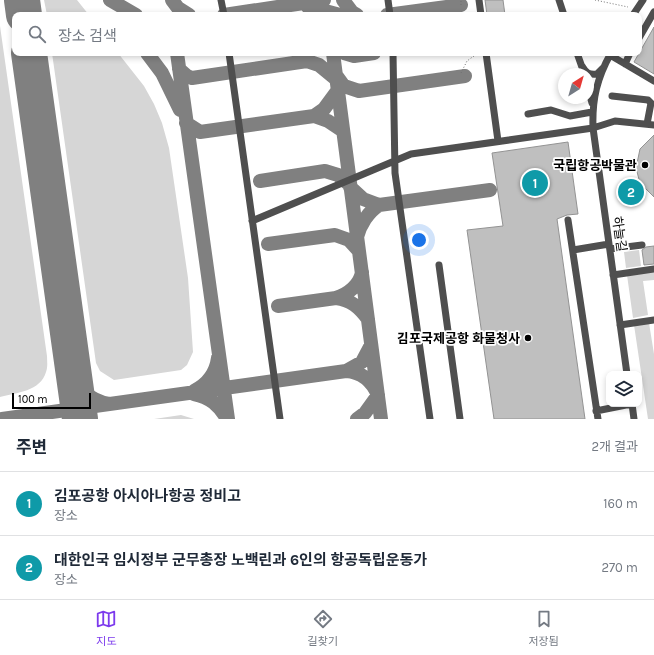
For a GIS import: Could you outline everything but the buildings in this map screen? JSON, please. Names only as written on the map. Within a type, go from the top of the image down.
[{"type":"lane","points":[[221,0],[223,12]]},
{"type":"lane","points":[[388,0],[390,12]]},
{"type":"lane","points":[[479,0],[481,12]]},
{"type":"lane","points":[[559,0],[563,12]]},
{"type":"lane","points":[[635,12],[640,2]]},
{"type":"lane","points":[[642,33],[654,12]]},
{"type":"lane","points":[[229,56],[280,419]]},
{"type":"lane","points":[[393,56],[395,160],[398,202],[430,419]]},
{"type":"lane","points":[[486,56],[498,141]]},
{"type":"lane","points":[[578,56],[586,73],[592,75],[597,74],[604,65]]},
{"type":"lane","name":"하늘길","points":[[610,56],[604,65],[596,87],[592,108],[593,128],[627,371]]},
{"type":"lane","points":[[614,56],[653,81]]},
{"type":"lane","points":[[625,64],[629,56]]},
{"type":"lane","points":[[252,221],[412,153],[593,128],[615,121],[650,124],[652,103],[644,99],[612,96]]},
{"type":"lane","points":[[528,114],[551,110],[570,116],[592,108],[591,104]]},
{"type":"lane","points":[[568,220],[598,419]]},
{"type":"lane","points":[[573,250],[609,246],[642,245]]},
{"type":"lane","points":[[439,265],[460,419]]},
{"type":"lane","points":[[613,275],[654,269]]},
{"type":"lane","points":[[620,325],[654,320]]},
{"type":"lane","points":[[596,411],[616,407]]},
{"type":"lane","points":[[632,407],[634,419]]},
{"type":"path","points":[[461,0],[461,5]]},
{"type":"path","points":[[595,0],[628,7]]},
{"type":"path","points":[[461,72],[467,61],[474,56]]},
{"type":"shaded area","points":[[44,0],[77,0],[87,12],[46,12]]},
{"type":"shaded area","points":[[0,26],[47,356],[47,370],[39,383],[33,387],[0,397]]},
{"type":"shaded area","points":[[52,56],[120,56],[144,86],[162,123],[169,148],[188,278],[193,352],[187,365],[181,370],[114,380],[100,371],[96,363]]},
{"type":"shaded area","points":[[639,250],[641,266],[626,268],[624,252]]},
{"type":"shaded area","points":[[654,271],[654,280],[643,281],[648,315],[633,318],[627,275]]},
{"type":"shaded area","points":[[649,323],[654,354],[654,419],[648,419],[634,325]]},
{"type":"shaded area","points":[[181,415],[194,419],[154,419]]},
{"type":"taxiway","points":[[110,0],[131,12]]},
{"type":"taxiway","points":[[172,0],[178,8],[184,12]]},
{"type":"taxiway","points":[[244,12],[324,0]]},
{"type":"taxiway","points":[[343,0],[352,12]]},
{"type":"taxiway","points":[[409,12],[461,5]]},
{"type":"taxiway","points":[[307,6],[329,12]]},
{"type":"taxiway","points":[[149,56],[162,73],[180,110]]},
{"type":"taxiway","points":[[177,56],[228,419]]},
{"type":"taxiway","points":[[333,56],[381,419]]},
{"type":"taxiway","points":[[179,69],[187,76],[192,78],[307,61],[319,65],[336,79]]},
{"type":"taxiway","points":[[336,75],[344,86],[359,91],[465,76]]},
{"type":"taxiway","points":[[314,116],[324,109],[338,90]]},
{"type":"taxiway","points":[[186,123],[200,132],[314,116],[328,121],[343,131]]},
{"type":"taxiway","points":[[260,181],[325,171],[338,175],[350,185]]},
{"type":"taxiway","points":[[350,187],[363,199],[379,205],[490,190]]},
{"type":"taxiway","points":[[357,237],[365,219],[371,211],[379,205]]},
{"type":"taxiway","points":[[268,244],[335,235],[349,240],[359,251]]},
{"type":"taxiway","points":[[336,298],[353,288],[359,281],[362,272]]},
{"type":"taxiway","points":[[278,306],[336,298],[346,300],[354,305],[368,319]]},
{"type":"taxiway","points":[[2,419],[346,371],[362,362],[371,345]]},
{"type":"taxiway","points":[[194,391],[210,378],[218,358]]},
{"type":"taxiway","points":[[73,369],[78,382],[85,392],[95,400],[109,404]]},
{"type":"taxiway","points":[[346,371],[362,375],[373,385],[378,395],[365,413],[357,419]]},
{"type":"taxiway","points":[[194,394],[200,395],[214,402],[227,419]]},
{"type":"runway","points":[[22,0],[24,12]]},
{"type":"runway","points":[[29,56],[80,419]]},
{"type":"place","name":"국립항공박물관","points":[[645,165]]},
{"type":"place","name":"김포공항 아시아나항공 정비고","points":[[535,183]]},
{"type":"place","name":"대한인국 임시정부 군무총장 노백린과 6인의 항공독립운동가","points":[[631,192]]},
{"type":"place","name":"김포국제공항 화물청사","points":[[528,338]]}]
